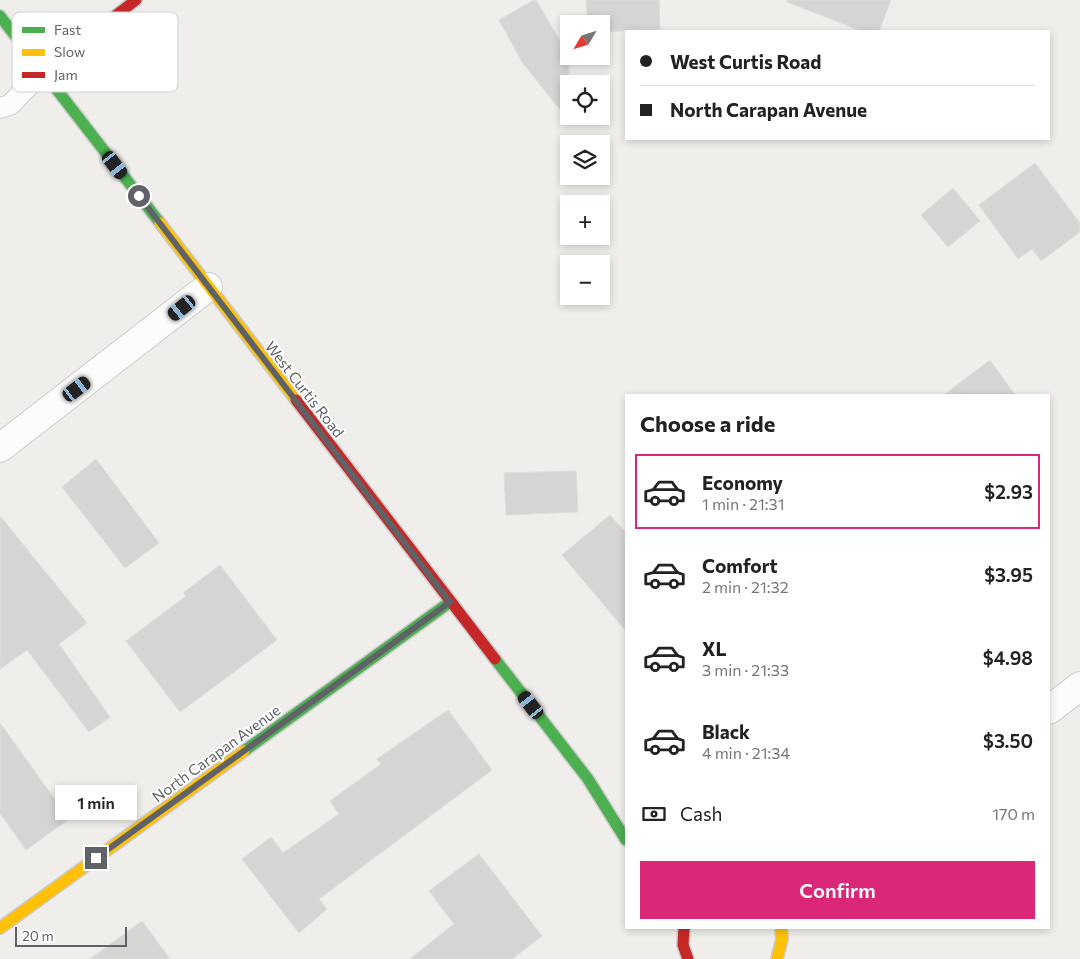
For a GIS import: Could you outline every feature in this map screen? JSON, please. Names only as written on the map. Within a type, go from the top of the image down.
[{"type":"street","points":[[120,12],[136,0]]},
{"type":"street","name":"West Curtis Road","points":[[0,16],[12,32]]},
{"type":"street","name":"West Curtis Road","points":[[57,92],[588,779],[625,838]]},
{"type":"street","points":[[0,448],[208,287]]},
{"type":"street","name":"North Carapan Avenue","points":[[0,928],[450,602]]},
{"type":"street","points":[[1050,709],[1080,686]]},
{"type":"street","name":"West Curtis Road","points":[[588,779],[619,803]]},
{"type":"street","points":[[682,929],[683,944],[688,959]]},
{"type":"street","points":[[777,959],[782,938],[781,929]]},
{"type":"lane","points":[[0,108],[10,105],[23,92]]},
{"type":"building","points":[[536,0],[560,41],[560,65],[569,65],[569,75],[560,75],[560,110],[522,62],[499,20]]},
{"type":"building","points":[[586,0],[659,0],[660,29],[610,32],[610,15],[587,15]]},
{"type":"building","points":[[787,0],[891,0],[879,30],[859,30],[787,2]]},
{"type":"building","points":[[1035,163],[1080,223],[1080,232],[1041,261],[1032,249],[1018,259],[979,205]]},
{"type":"building","points":[[953,188],[980,221],[948,247],[921,215]]},
{"type":"building","points":[[990,360],[1014,394],[945,394]]},
{"type":"building","points":[[96,459],[159,543],[125,568],[62,487]]},
{"type":"building","points":[[576,471],[578,512],[506,515],[504,473]]},
{"type":"building","points":[[610,515],[625,532],[625,630],[562,555]]},
{"type":"building","points":[[0,516],[87,623],[59,644],[110,717],[89,732],[27,650],[0,669]]},
{"type":"building","points":[[220,565],[277,640],[180,712],[126,641],[186,596],[183,593]]},
{"type":"building","points":[[448,710],[492,770],[319,899],[327,909],[299,933],[242,859],[271,837],[283,853],[339,814],[330,801],[381,764],[377,759]]},
{"type":"building","points":[[0,723],[69,819],[26,850],[0,813]]},
{"type":"building","points":[[479,854],[542,936],[512,959],[410,959],[454,924],[429,891]]},
{"type":"building","points":[[142,921],[170,959],[90,959]]},
{"type":"traffic: fast","points":[[0,16],[12,32]]},
{"type":"traffic: fast","points":[[59,92],[160,223]]},
{"type":"traffic: fast","points":[[244,751],[450,602]]},
{"type":"traffic: fast","points":[[495,659],[588,779],[625,838]]},
{"type":"traffic: slow","points":[[160,223],[296,400]]},
{"type":"traffic: slow","points":[[0,928],[244,751]]},
{"type":"traffic: slow","points":[[777,959],[782,939],[781,929]]},
{"type":"traffic: jam","points":[[120,12],[136,0]]},
{"type":"traffic: jam","points":[[296,400],[495,659]]},
{"type":"traffic: jam","points":[[684,929],[683,945],[688,959]]},
{"type":"route","points":[[96,858],[450,602],[139,196]]}]
